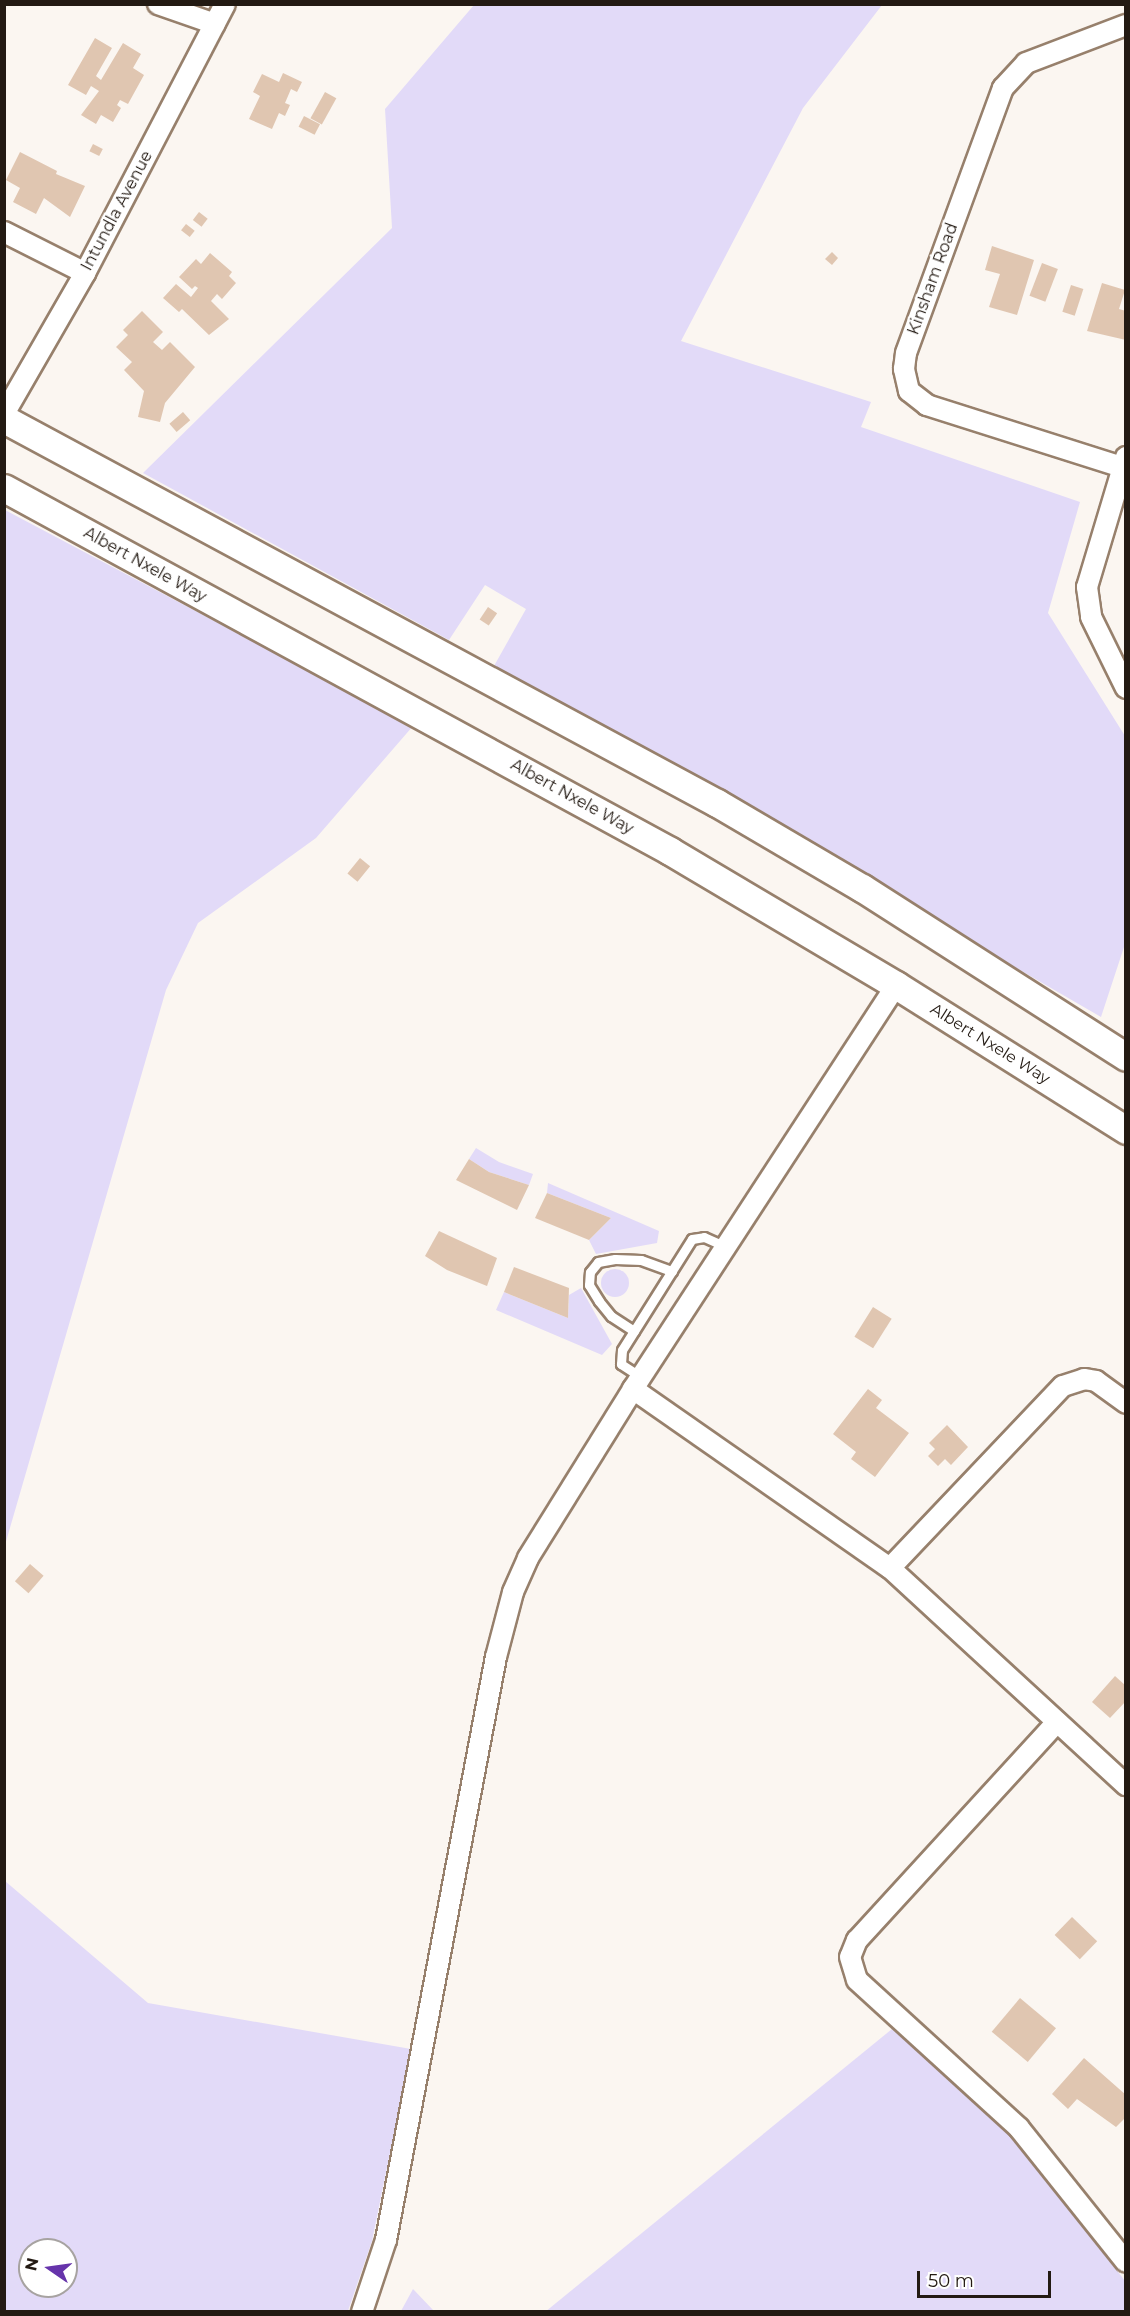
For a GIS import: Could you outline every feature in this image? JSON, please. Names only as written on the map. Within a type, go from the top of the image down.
[{"type":"main road","points":[[4,416],[717,803],[862,888],[1125,1058]]},
{"type":"main road","name":"Albert Nxele Way","points":[[4,489],[670,850],[896,985],[1125,1130]]},
{"type":"street","points":[[158,4],[215,24]]},
{"type":"street","name":"Intundla Avenue","points":[[4,416],[85,273],[225,4]]},
{"type":"street","name":"Kinsham Road","points":[[1124,462],[927,405],[909,391],[904,369],[906,353],[1006,82],[1026,63],[1125,25]]},
{"type":"street","points":[[4,232],[85,273]]},
{"type":"street","points":[[1124,462],[1087,587],[1091,617],[1125,688]]},
{"type":"street","points":[[362,2312],[386,2240],[503,1625],[528,1558],[637,1383],[896,985]]},
{"type":"street","points":[[890,1568],[1063,1386],[1084,1379],[1096,1380],[1125,1403]]},
{"type":"street","points":[[637,1383],[890,1568],[1125,1785]]},
{"type":"street","points":[[1057,1722],[857,1940],[850,1958],[857,1980],[1019,2128],[1125,2262]]},
{"type":"lane","points":[[637,1383],[621,1364],[622,1350],[692,1239],[704,1237],[726,1247]]},
{"type":"lane","points":[[634,1330],[611,1316],[589,1285],[590,1272],[598,1262],[615,1259],[641,1260],[672,1270]]},
{"type":"shaded area","points":[[474,5],[882,5],[803,108],[681,341],[871,402],[861,427],[1080,502],[1048,613],[1125,736],[1125,944],[1101,1017],[494,666],[526,609],[485,585],[449,640],[143,473],[392,228],[385,109]]},
{"type":"shaded area","points":[[5,510],[413,726],[316,838],[198,923],[166,990],[5,1545]]},
{"type":"shaded area","points":[[476,1148],[499,1162],[533,1174],[529,1185],[489,1172],[469,1159]]},
{"type":"shaded area","points":[[548,1183],[659,1231],[657,1243],[596,1254],[589,1240],[611,1218],[547,1193]]},
{"type":"shaded area","points":[[615,1269],[625,1273],[629,1283],[625,1293],[615,1297],[605,1293],[601,1283],[605,1273]]},
{"type":"shaded area","points":[[581,1288],[612,1344],[602,1355],[496,1310],[504,1292],[568,1318],[569,1295]]},
{"type":"shaded area","points":[[5,1881],[148,2003],[411,2049],[372,2241],[348,2311],[5,2311]]},
{"type":"shaded area","points":[[892,2029],[1013,2135],[1125,2281],[1125,2311],[545,2312]]},
{"type":"shaded area","points":[[413,2289],[434,2311],[401,2311]]},
{"type":"building","points":[[95,38],[112,48],[96,76],[101,80],[123,43],[141,54],[133,68],[144,75],[128,104],[120,100],[117,105],[121,108],[113,122],[101,115],[96,124],[81,115],[99,91],[91,86],[86,95],[68,85]]},
{"type":"building","points":[[283,73],[302,82],[297,92],[291,89],[285,103],[290,105],[285,116],[279,113],[272,129],[249,119],[260,96],[253,92],[262,74],[279,82]]},
{"type":"building","points":[[325,92],[336,98],[322,125],[310,118]]},
{"type":"building","points":[[304,116],[320,124],[315,135],[299,127]]},
{"type":"building","points":[[93,144],[103,149],[99,156],[89,151]]},
{"type":"building","points":[[20,152],[57,171],[56,174],[85,186],[70,217],[44,198],[36,214],[13,202],[20,188],[6,180]]},
{"type":"building","points":[[199,212],[208,219],[202,227],[193,220]]},
{"type":"building","points":[[186,224],[195,231],[190,237],[181,230]]},
{"type":"building","points":[[992,246],[1034,260],[1017,315],[989,307],[1000,274],[985,270]]},
{"type":"building","points":[[832,252],[838,258],[832,265],[825,259]]},
{"type":"building","points":[[210,253],[232,272],[229,276],[236,283],[222,299],[217,294],[211,301],[229,319],[209,335],[182,309],[179,312],[163,298],[176,284],[191,297],[198,288],[195,286],[192,289],[179,277],[196,259],[201,264]]},
{"type":"building","points":[[1042,263],[1058,269],[1045,302],[1029,296]]},
{"type":"building","points":[[1102,283],[1125,290],[1119,309],[1126,311],[1126,340],[1087,331]]},
{"type":"building","points":[[1071,285],[1083,289],[1075,316],[1062,312]]},
{"type":"building","points":[[142,311],[163,332],[153,342],[162,350],[170,342],[195,367],[165,403],[160,422],[138,417],[144,391],[124,370],[132,362],[116,347],[128,335],[123,330]]},
{"type":"building","points":[[183,412],[190,420],[177,432],[169,424]]},
{"type":"building","points":[[488,607],[497,613],[489,626],[480,619]]},
{"type":"building","points":[[360,858],[370,866],[358,882],[347,874]]},
{"type":"building","points":[[469,1159],[489,1172],[529,1185],[517,1210],[456,1180]]},
{"type":"building","points":[[547,1193],[611,1218],[589,1240],[535,1218]]},
{"type":"building","points":[[439,1231],[497,1258],[487,1286],[447,1270],[425,1256]]},
{"type":"building","points":[[514,1267],[569,1288],[568,1318],[504,1292]]},
{"type":"building","points":[[873,1307],[892,1319],[873,1348],[854,1337]]},
{"type":"building","points":[[868,1389],[882,1400],[876,1408],[909,1433],[875,1477],[851,1459],[856,1452],[833,1434]]},
{"type":"building","points":[[947,1425],[968,1447],[951,1465],[945,1459],[938,1466],[928,1456],[935,1449],[929,1443]]},
{"type":"building","points":[[30,1564],[44,1576],[28,1593],[15,1581]]},
{"type":"building","points":[[1115,1676],[1126,1686],[1126,1701],[1110,1718],[1092,1702]]},
{"type":"building","points":[[1072,1917],[1097,1941],[1080,1959],[1055,1935]]},
{"type":"building","points":[[1020,1998],[1056,2028],[1028,2062],[992,2032]]},
{"type":"building","points":[[1084,2058],[1126,2095],[1126,2117],[1116,2127],[1077,2099],[1068,2109],[1052,2094]]}]
